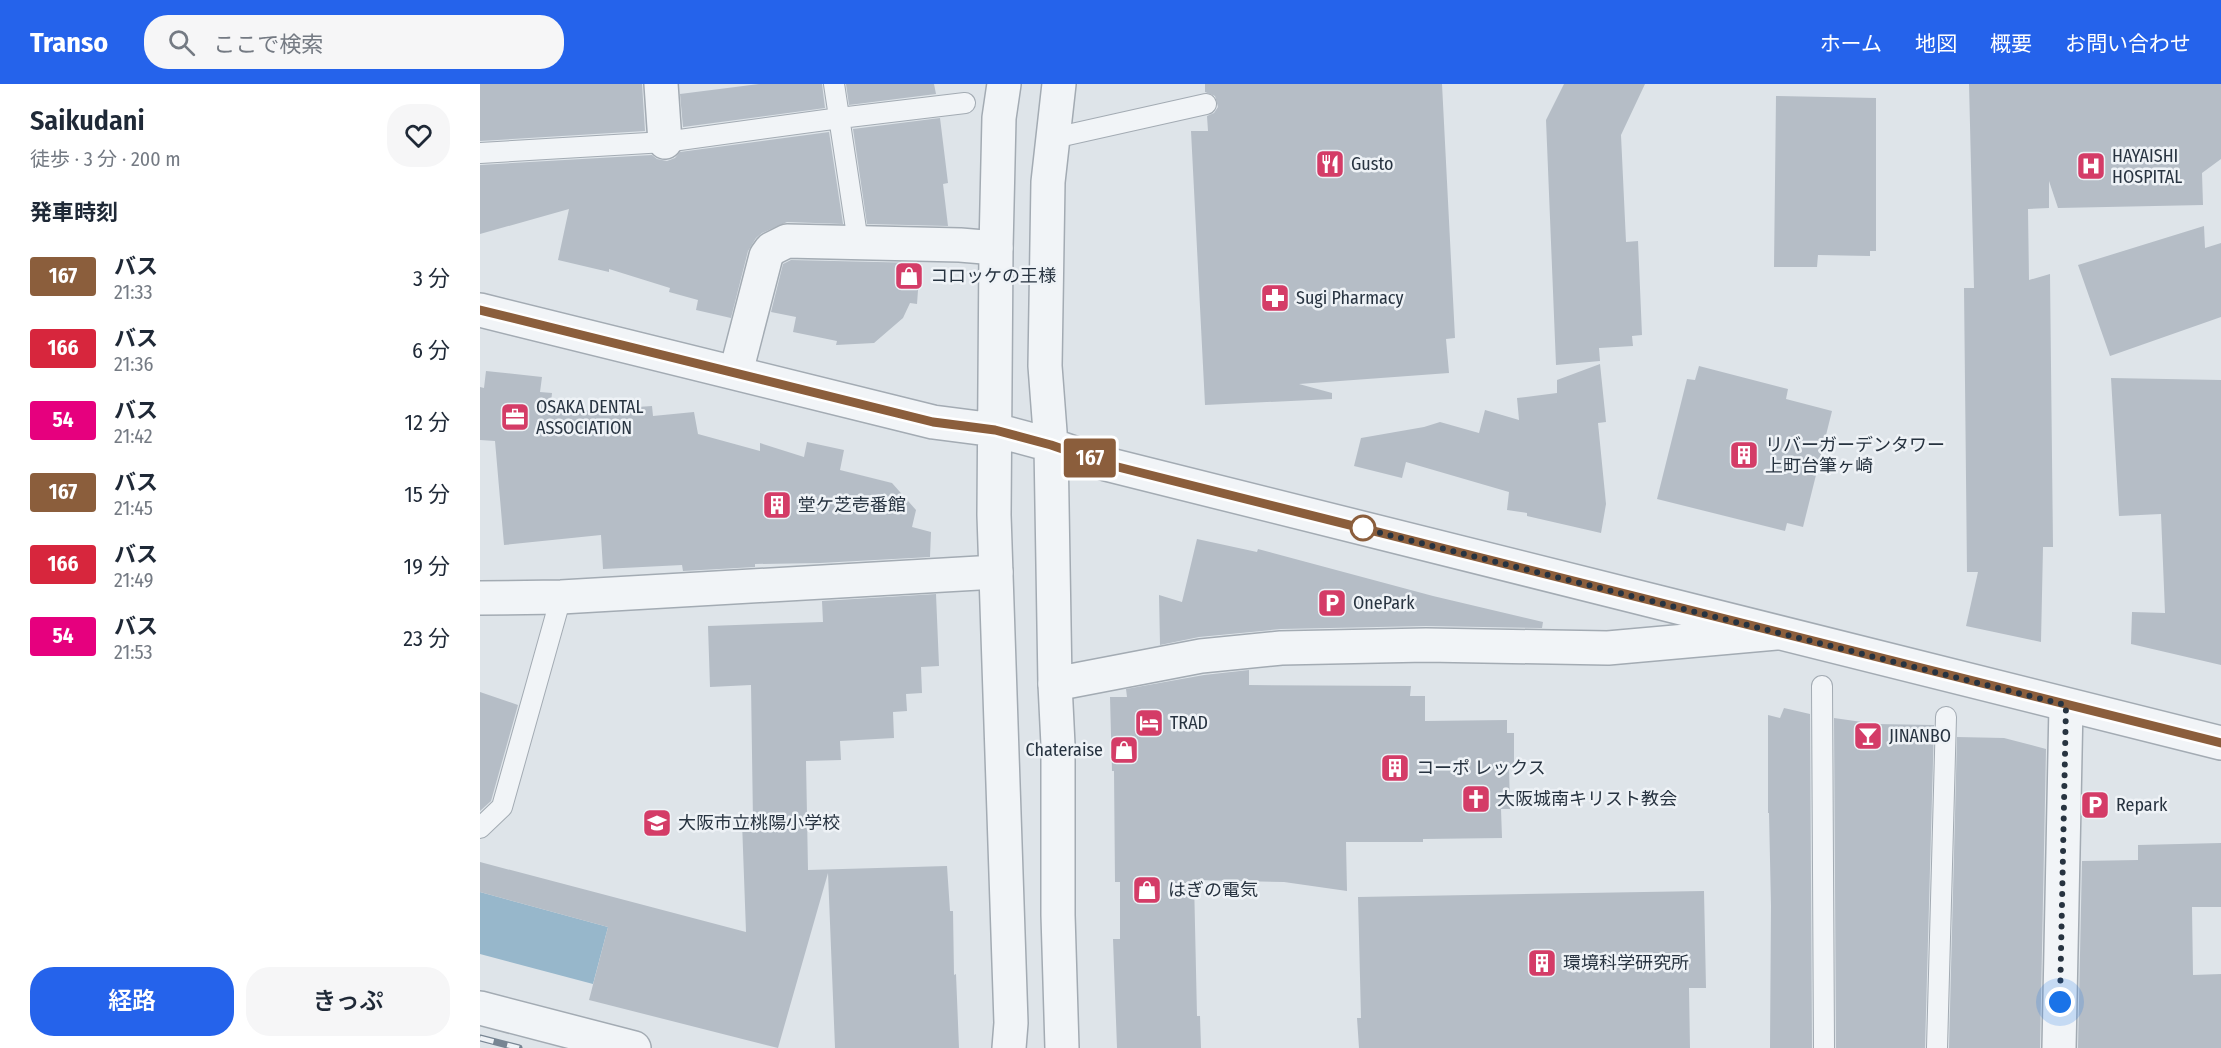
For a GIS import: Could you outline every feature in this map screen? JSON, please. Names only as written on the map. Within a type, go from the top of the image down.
[{"type":"street","points":[[661,84],[665,142]]},
{"type":"street","points":[[1004,84],[999,118],[994,514],[1011,1023],[1009,1048]]},
{"type":"street","points":[[1059,84],[1048,182],[1045,366],[1051,445],[1062,1048]]},
{"type":"street","points":[[736,372],[766,256],[771,249],[787,241],[996,248]]},
{"type":"street","points":[[480,310],[933,422],[995,430],[1117,466],[2221,743]]},
{"type":"street","points":[[480,598],[561,597],[996,572]]},
{"type":"street","points":[[1055,684],[1202,656],[1281,648],[1426,645],[1608,648],[1784,633]]},
{"type":"street","points":[[2059,1048],[2066,705]]},
{"type":"street","points":[[480,1008],[634,1048]]},
{"type":"lane","points":[[834,84],[858,242]]},
{"type":"lane","points":[[480,153],[665,142],[840,117],[965,103]]},
{"type":"lane","points":[[1054,138],[1206,104]]},
{"type":"lane","points":[[480,828],[502,807],[561,597]]},
{"type":"lane","points":[[1822,686],[1824,1048]]},
{"type":"lane","points":[[1937,1048],[1946,717]]},
{"type":"water","points":[[480,892],[608,927],[593,984],[480,954]]},
{"type":"building","points":[[480,84],[642,84],[645,131],[480,141]]},
{"type":"building","points":[[759,84],[822,84],[825,108],[683,127],[680,94]]},
{"type":"building","points":[[846,84],[934,84],[936,94],[849,105]]},
{"type":"building","points":[[1205,84],[1442,84],[1455,338],[1446,339],[1449,373],[1299,384],[1332,393],[1332,399],[1205,405],[1191,131],[1208,131],[1207,116],[1214,113],[1218,107],[1215,96],[1205,92]]},
{"type":"building","points":[[1564,84],[1645,84],[1621,135],[1626,242],[1638,241],[1642,335],[1632,336],[1633,346],[1599,348],[1600,361],[1556,365],[1546,120]]},
{"type":"building","points":[[1969,84],[2221,84],[2221,159],[2202,173],[2203,205],[2058,208],[2049,181],[2049,208],[2028,209],[2029,280],[2050,274],[2053,547],[2043,547],[2041,642],[1966,626],[1978,572],[1967,572],[1964,288],[1974,288]]},
{"type":"building","points":[[1776,96],[1876,98],[1876,251],[1870,251],[1870,256],[1818,255],[1817,267],[1774,267]]},
{"type":"building","points":[[940,118],[948,183],[943,184],[948,226],[867,224],[853,129]]},
{"type":"building","points":[[829,132],[843,224],[787,222],[756,238],[748,251],[731,318],[696,310],[698,300],[669,292],[670,288],[609,269],[609,272],[558,260],[569,209],[480,234],[480,165],[652,155],[657,159],[667,161],[675,158],[680,152]]},
{"type":"building","points":[[2204,226],[2205,248],[2221,243],[2221,317],[2110,356],[2078,265]]},
{"type":"building","points":[[791,260],[920,263],[917,304],[910,303],[903,318],[874,343],[836,345],[837,341],[793,332],[796,317],[771,312],[783,264]]},
{"type":"building","points":[[1600,364],[1606,422],[1598,423],[1606,504],[1601,533],[1527,516],[1527,513],[1507,510],[1509,492],[1406,462],[1402,478],[1354,466],[1361,438],[1440,422],[1479,433],[1485,410],[1519,420],[1517,398],[1557,393],[1557,380]]},
{"type":"building","name":"リバーガーデンタワー 上町台筆ヶ崎","points":[[1699,366],[1788,389],[1786,399],[1832,411],[1803,527],[1787,523],[1785,531],[1657,499],[1687,379],[1695,380]]},
{"type":"building","points":[[486,371],[542,377],[540,392],[552,393],[550,413],[652,406],[653,416],[694,412],[698,434],[760,451],[760,443],[804,457],[807,442],[844,450],[840,470],[892,483],[916,510],[912,527],[931,532],[930,557],[755,564],[755,567],[683,571],[682,565],[603,569],[601,535],[504,545],[495,441],[480,440],[480,387],[484,388]]},
{"type":"building","points":[[2111,378],[2221,380],[2221,665],[2131,644],[2132,612],[2165,613],[2161,514],[2119,516]]},
{"type":"building","points":[[1197,539],[1257,552],[1258,549],[1433,596],[1543,622],[1542,628],[1426,626],[1281,629],[1199,637],[1160,645],[1159,595],[1182,602]]},
{"type":"building","points":[[936,594],[939,666],[921,667],[922,693],[906,694],[907,711],[893,712],[894,738],[840,741],[841,760],[806,761],[808,870],[947,866],[950,911],[953,911],[954,975],[956,974],[959,1048],[835,1048],[828,873],[778,1048],[589,1000],[608,927],[480,892],[480,862],[746,932],[742,822],[753,821],[751,685],[710,687],[708,626],[823,622],[822,601]]},
{"type":"building","points":[[1249,670],[1249,685],[1411,686],[1410,696],[1425,696],[1425,721],[1507,720],[1507,733],[1514,733],[1514,766],[1509,766],[1510,809],[1501,809],[1502,838],[1423,839],[1423,842],[1346,842],[1347,891],[1284,882],[1194,880],[1197,1016],[1200,1016],[1201,1048],[1117,1048],[1113,939],[1120,939],[1120,882],[1115,882],[1114,771],[1112,771],[1110,697],[1127,697],[1126,689],[1204,675]]},
{"type":"building","points":[[480,692],[518,705],[491,801],[480,811]]},
{"type":"building","points":[[1784,708],[1810,714],[1812,1048],[1770,1048],[1771,906],[1768,715],[1780,718]]},
{"type":"building","points":[[1834,718],[1876,724],[1934,725],[1925,1048],[1836,1048]]},
{"type":"building","points":[[1957,737],[2004,738],[2046,749],[2040,1048],[1949,1048]]},
{"type":"building","points":[[2221,843],[2221,907],[2192,907],[2193,975],[2221,974],[2221,1048],[2078,1048],[2082,861],[2138,860],[2138,845]]},
{"type":"building","points":[[1704,891],[1706,988],[1689,988],[1690,1048],[1359,1048],[1357,1018],[1361,1018],[1358,897]]},
{"type":"railway","points":[[480,1038],[519,1048]]},
{"type":"bus line","name":"167","points":[[480,310],[933,422],[995,430],[1051,445],[1106,464],[2221,743]]},
{"type":"place","name":"Gusto","points":[[1330,164]]},
{"type":"place","name":"HAYAISHI HOSPITAL","points":[[2091,166]]},
{"type":"place","name":"コロッケの王様","points":[[909,276]]},
{"type":"place","name":"Sugi Pharmacy","points":[[1275,298]]},
{"type":"place","name":"OSAKA DENTAL ASSOCIATION","points":[[515,417]]},
{"type":"place","name":"リバーガーデンタワー 上町台筆ヶ崎","points":[[1744,455]]},
{"type":"place","name":"堂ケ芝壱番館","points":[[777,505]]},
{"type":"place","name":"OnePark","points":[[1332,603]]},
{"type":"place","name":"TRAD","points":[[1149,723]]},
{"type":"place","name":"JINANBO","points":[[1868,736]]},
{"type":"place","name":"Chateraise","points":[[1124,750]]},
{"type":"place","name":"コーポ レックス","points":[[1395,768]]},
{"type":"place","name":"大阪城南キリスト教会","points":[[1476,799]]},
{"type":"place","name":"Repark","points":[[2095,805]]},
{"type":"place","name":"大阪市立桃陽小学校","points":[[657,823]]},
{"type":"place","name":"はぎの電気","points":[[1147,890]]},
{"type":"place","name":"環境科学研究所","points":[[1542,963]]},
{"type":"route","points":[[1363,528],[1361,528],[2066,705],[2060,1002]]}]
